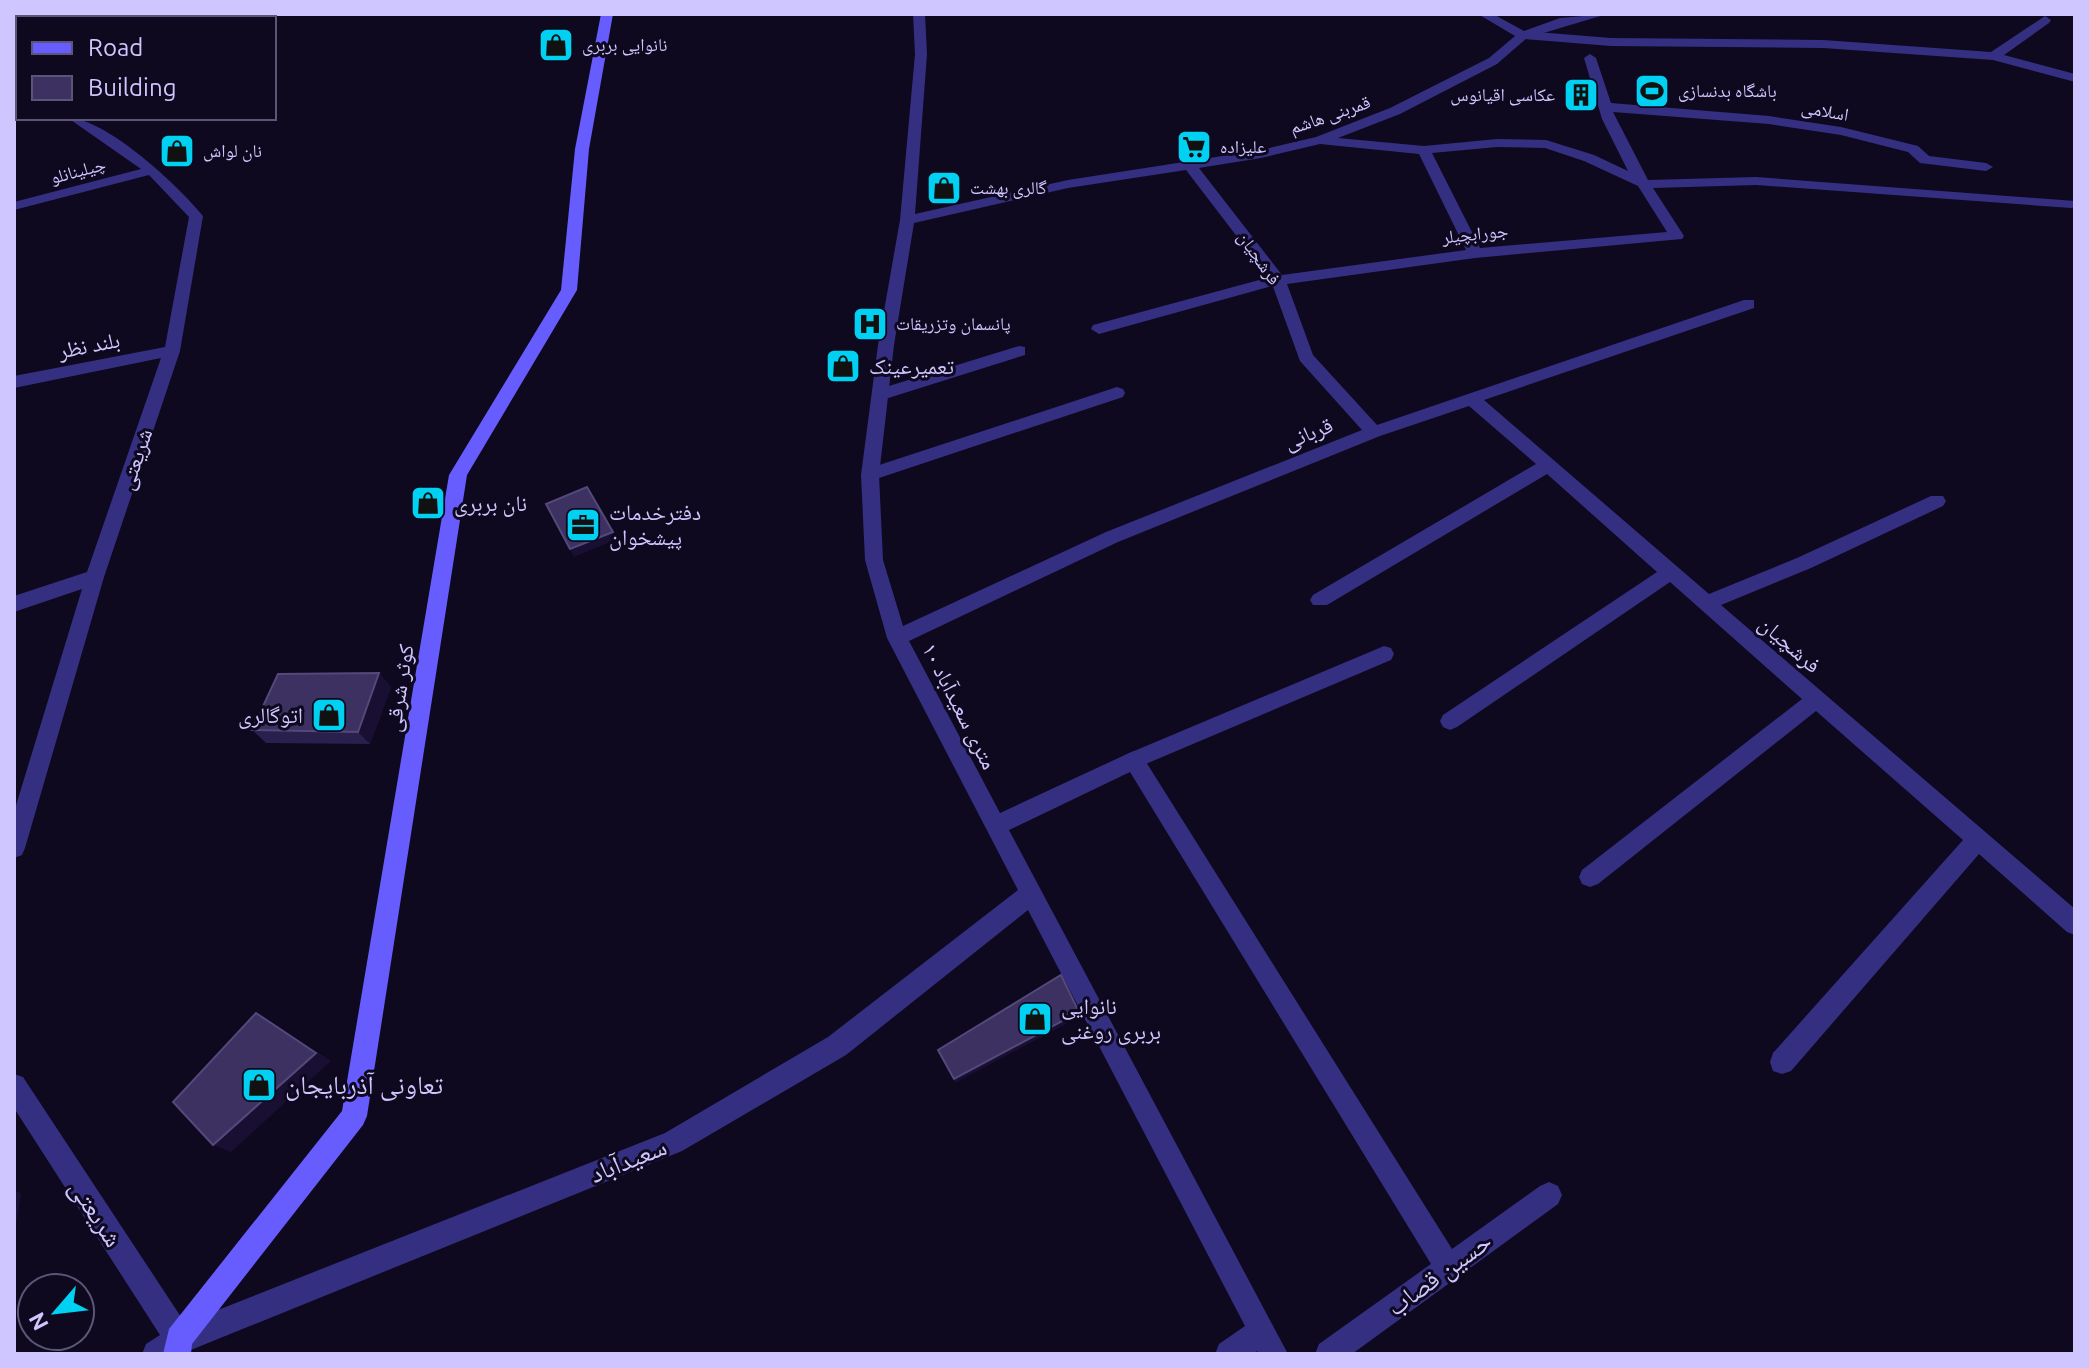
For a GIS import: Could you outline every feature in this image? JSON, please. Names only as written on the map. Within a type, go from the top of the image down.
[{"type":"main road","name":"کوثر شرقی","points":[[170,1349],[354,1116],[458,475],[569,290],[582,149],[607,14]]},
{"type":"street","name":"۱۰ متری سعیدآباد","points":[[919,14],[921,54],[907,220],[886,345],[870,475],[874,560],[897,638],[1268,1343]]},
{"type":"street","points":[[1484,14],[1523,35],[1611,42],[1823,44],[1994,56],[2075,78]]},
{"type":"street","name":"قمربنی هاشم","points":[[907,220],[1068,184],[1261,154],[1320,140],[1395,111],[1493,61],[1523,35],[1560,22],[1601,14]]},
{"type":"street","points":[[1994,56],[2045,20]]},
{"type":"street","points":[[1590,58],[1605,107],[1632,166],[1645,184]]},
{"type":"street","name":"اسلامی","points":[[1605,107],[1783,122],[1841,131],[1913,149],[1925,160],[1986,167]]},
{"type":"street","name":"شریعتی","points":[[14,848],[95,577],[172,351],[196,216],[152,170],[78,120]]},
{"type":"street","points":[[1320,140],[1424,150],[1497,143],[1546,144],[1589,158],[1645,184],[1756,181],[2071,204]]},
{"type":"street","points":[[1424,150],[1475,253]]},
{"type":"street","name":"فرشچیان","points":[[1190,165],[1278,280],[1306,357],[1374,432]]},
{"type":"street","name":"چیلینانلو","points":[[14,206],[152,170]]},
{"type":"street","name":"جورابچیلر","points":[[1099,329],[1278,280],[1475,253],[1677,236],[1645,184]]},
{"type":"street","name":"قربانی","points":[[897,638],[1112,537],[1374,432],[1749,304]]},
{"type":"street","name":"بلند نظر","points":[[14,382],[172,351]]},
{"type":"street","points":[[882,394],[1019,351]]},
{"type":"street","points":[[870,475],[1117,393]]},
{"type":"street","name":"فرشچیان","points":[[1473,400],[2075,924]]},
{"type":"street","points":[[1320,600],[1548,465]]},
{"type":"street","points":[[1706,603],[1804,563],[1937,501]]},
{"type":"street","points":[[1450,721],[1671,572]]},
{"type":"street","points":[[14,604],[95,577]]},
{"type":"street","points":[[995,826],[1134,760],[1384,654]]},
{"type":"street","points":[[1590,877],[1817,699]]},
{"type":"street","points":[[1134,760],[1448,1267]]},
{"type":"street","points":[[1782,1062],[1978,839]]},
{"type":"street","name":"سعیدآباد","points":[[170,1349],[673,1142],[837,1046],[1030,895]]},
{"type":"street","name":"شریعتی","points":[[14,1086],[170,1349]]},
{"type":"street","name":"حسین قصاب","points":[[1329,1354],[1549,1195]]},
{"type":"street","points":[[1229,1354],[1268,1343]]},
{"type":"building","name":"دفترخدمات پیشخوان","points":[[587,487],[613,532],[570,549],[546,504]]},
{"type":"building","name":"اتوگالری","points":[[379,673],[358,732],[252,730],[278,674]]},
{"type":"building","points":[[1061,975],[1079,1012],[954,1079],[938,1050]]},
{"type":"building","name":"تعاونی آذربایجان","points":[[256,1013],[316,1053],[213,1145],[173,1102]]},
{"type":"place","name":"نانوایی بربری","points":[[556,45]]},
{"type":"place","name":"باشگاه بدنسازی","points":[[1652,91]]},
{"type":"place","name":"عکاسی اقیانوس","points":[[1581,95]]},
{"type":"place","name":"علیزاده","points":[[1194,147]]},
{"type":"place","name":"نان لواش","points":[[177,151]]},
{"type":"place","name":"گالری بهشت","points":[[944,188]]},
{"type":"place","name":"پانسمان وتزریقات","points":[[870,324]]},
{"type":"place","name":"تعمیرعینک","points":[[843,366]]},
{"type":"place","name":"نان بربری","points":[[428,503]]},
{"type":"place","name":"دفترخدمات پیشخوان","points":[[583,525]]},
{"type":"place","name":"اتوگالری","points":[[329,715]]},
{"type":"place","name":"نانوایی بربری روغنی","points":[[1035,1019]]},
{"type":"place","name":"تعاونی آذربایجان","points":[[259,1085]]}]
